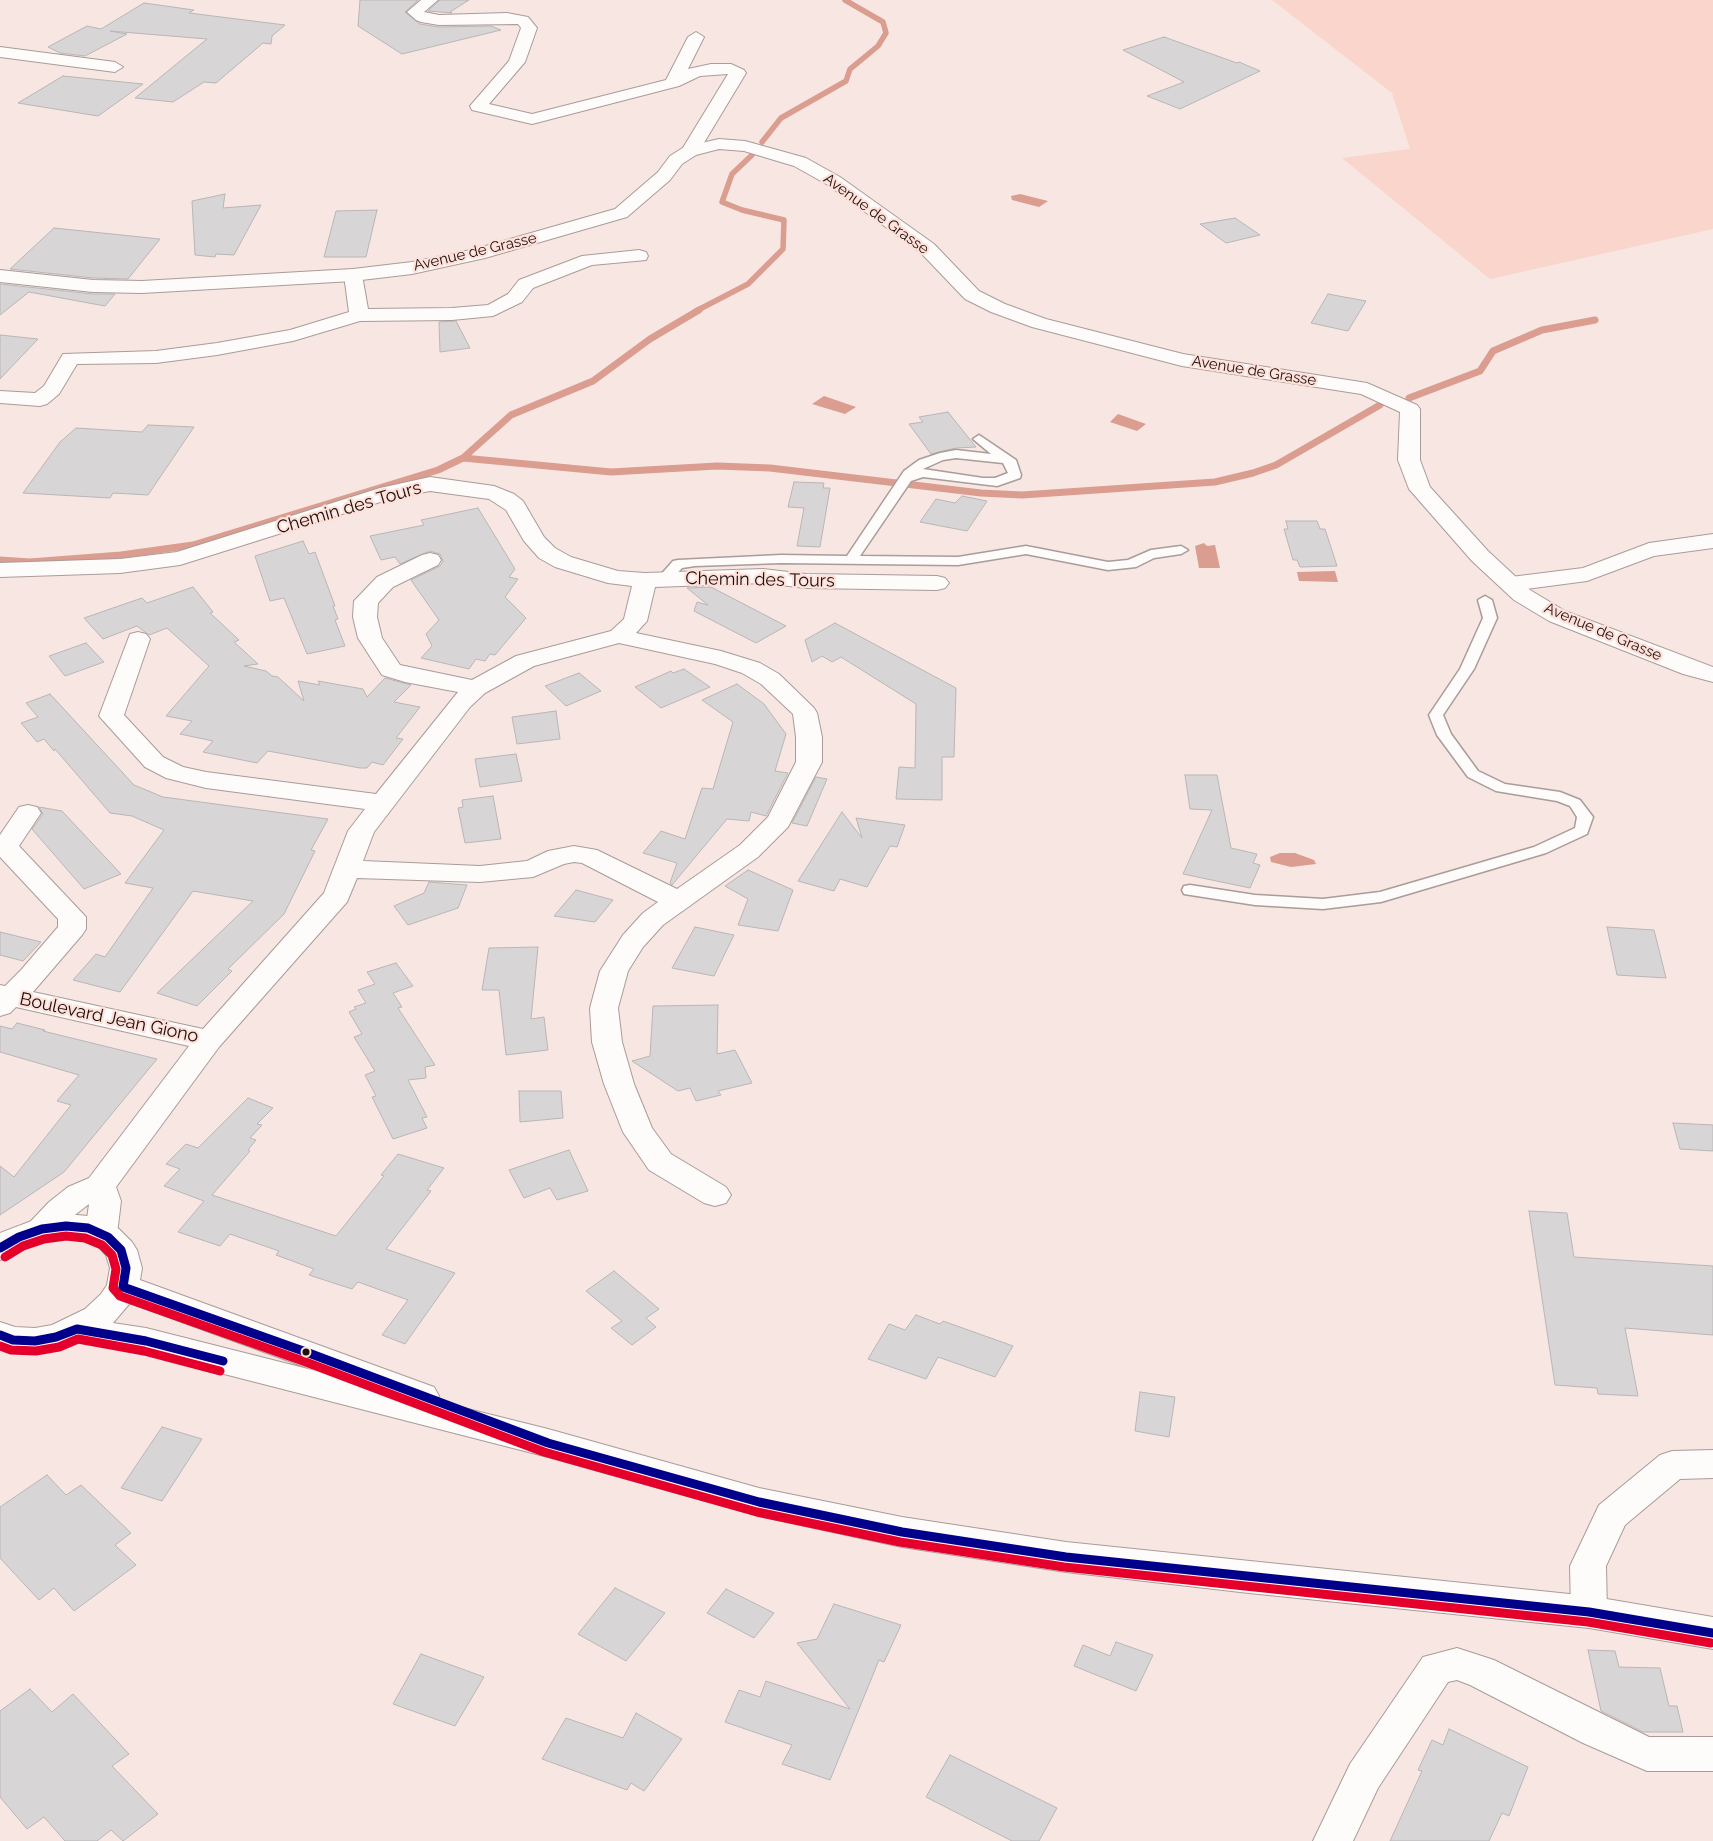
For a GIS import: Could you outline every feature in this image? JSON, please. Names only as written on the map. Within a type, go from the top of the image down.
[{"type":"street","points":[[430,0],[415,12],[421,18],[439,20],[507,18],[523,20],[529,28],[517,62],[478,106],[532,119],[673,83],[695,72],[711,69],[731,69],[738,74],[690,151]]},
{"type":"street","points":[[673,83],[696,38]]},
{"type":"street","points":[[0,52],[115,67]]},
{"type":"street","name":"Avenue de Grasse","points":[[0,276],[93,286],[142,287],[353,275],[412,268],[478,254],[621,213],[664,176],[676,160],[690,151],[719,144],[745,146],[800,162],[834,181],[926,248],[972,296],[1022,317],[1182,360],[1342,384],[1368,389],[1390,398],[1410,409],[1409,460],[1420,489],[1480,556],[1522,595],[1557,616],[1692,669],[1713,675]]},
{"type":"street","points":[[0,397],[40,400],[52,390],[70,358],[156,357],[218,350],[293,335],[359,315],[452,314],[493,310],[515,298],[526,284],[589,260],[639,256]]},
{"type":"street","points":[[353,275],[359,315]]},
{"type":"street","name":"Chemin des Tours","points":[[0,570],[120,566],[180,558],[388,493],[430,484],[494,493],[515,506],[535,542],[547,553],[563,562],[616,578],[655,579],[763,576],[814,581],[937,583]]},
{"type":"street","points":[[1511,584],[1587,574],[1649,550],[1713,541]]},
{"type":"street","points":[[430,560],[385,582],[366,601],[365,617],[370,638],[391,670],[405,675],[476,688]]},
{"type":"street","points":[[619,636],[635,621],[655,579]]},
{"type":"street","name":"Boulevard Jean Giono","points":[[42,1229],[60,1210],[80,1196],[100,1186],[209,1040],[337,896],[361,831],[461,702],[476,688],[525,661],[619,636],[721,658],[751,668],[770,679],[791,697],[804,712],[809,737],[808,762],[779,821],[750,850],[653,919],[633,941],[614,971],[604,1008],[607,1042],[619,1084],[638,1132],[660,1162],[716,1195]]},
{"type":"street","points":[[138,639],[111,716],[154,762],[175,773],[206,780],[381,803]]},
{"type":"street","name":"Boulevard Jean Giono","points":[[3,999],[31,976],[72,929],[72,917],[2,847],[28,813]]},
{"type":"street","points":[[348,869],[480,874],[533,869],[557,857],[574,854],[588,856],[678,901]]},
{"type":"street","name":"Boulevard Jean Giono","points":[[3,999],[209,1040]]},
{"type":"street","points":[[100,1186],[105,1201],[101,1234]]},
{"type":"street","points":[[0,1248],[19,1237],[42,1229],[88,1228],[108,1237],[121,1250],[126,1268],[123,1286],[113,1303],[98,1318],[56,1337],[13,1340],[0,1335]]},
{"type":"street","points":[[123,1286],[306,1352],[548,1443]]},
{"type":"street","points":[[77,1329],[146,1340],[548,1443],[759,1502],[902,1532],[1066,1557],[1230,1576],[1589,1612],[1713,1633]]},
{"type":"street","points":[[1589,1612],[1588,1566],[1612,1515],[1672,1465],[1713,1464]]},
{"type":"street","points":[[1333,1841],[1364,1776],[1436,1669],[1457,1664],[1481,1672],[1647,1754],[1713,1754]]},
{"type":"lane","points":[[906,478],[922,473],[983,482],[998,482],[1015,475],[1012,463],[979,439]]},
{"type":"lane","points":[[851,559],[906,478],[924,463],[940,457],[965,455],[1006,459]]},
{"type":"lane","points":[[655,579],[678,564],[695,562],[851,559],[958,560],[1026,550],[1108,566],[1131,564],[1151,554],[1181,550]]},
{"type":"lane","points":[[1190,890],[1255,900],[1323,904],[1380,897],[1540,850],[1582,831],[1586,817],[1575,804],[1560,798],[1501,788],[1473,774],[1444,735],[1436,715],[1467,669],[1490,618],[1485,600]]},
{"type":"shaded area","points":[[1272,0],[1713,0],[1713,229],[1490,279],[1342,158],[1410,149],[1392,93]]},
{"type":"shaded area","points":[[1020,194],[1048,201],[1039,207],[1012,200],[1011,196]]},
{"type":"shaded area","points":[[824,396],[856,407],[845,414],[812,404]]},
{"type":"shaded area","points":[[1118,414],[1146,424],[1137,431],[1110,422]]},
{"type":"shaded area","points":[[1204,543],[1207,546],[1215,545],[1220,568],[1199,568],[1195,546]]},
{"type":"shaded area","points":[[1335,571],[1338,582],[1299,581],[1297,572]]},
{"type":"shaded area","points":[[1280,853],[1295,853],[1314,860],[1316,864],[1291,867],[1271,862],[1270,857]]},
{"type":"building","points":[[360,0],[418,0],[405,12],[420,24],[439,27],[491,26],[501,30],[402,54],[358,26]]},
{"type":"building","points":[[440,0],[469,0],[450,12],[452,13],[428,11]]},
{"type":"building","points":[[144,3],[194,10],[189,13],[285,25],[272,36],[271,44],[263,43],[216,83],[204,82],[173,102],[135,98],[207,39],[110,31],[127,34],[85,56],[60,53],[48,47],[87,26],[101,29]]},
{"type":"building","points":[[1164,37],[1260,71],[1180,109],[1147,96],[1184,82],[1123,50]]},
{"type":"building","points":[[63,76],[143,84],[98,116],[18,103]]},
{"type":"building","points":[[225,194],[223,208],[261,205],[234,255],[216,254],[215,257],[195,255],[192,201]]},
{"type":"building","points":[[377,210],[366,257],[324,257],[336,211]]},
{"type":"building","points":[[1235,218],[1260,235],[1226,243],[1200,224]]},
{"type":"building","points":[[54,228],[160,239],[128,279],[93,278],[10,269]]},
{"type":"building","points":[[0,284],[93,294],[115,294],[105,306],[29,292],[0,315]]},
{"type":"building","points":[[1328,294],[1366,301],[1348,331],[1311,323]]},
{"type":"building","points":[[456,321],[470,348],[440,352],[439,322]]},
{"type":"building","points":[[0,335],[38,339],[0,379]]},
{"type":"building","points":[[948,412],[976,447],[956,448],[931,454],[909,424],[923,422],[919,417]]},
{"type":"building","points":[[148,425],[194,427],[148,495],[113,493],[110,498],[23,493],[60,442],[76,428],[142,432]]},
{"type":"building","points":[[794,482],[824,483],[823,488],[830,488],[820,547],[797,546],[804,508],[788,507]]},
{"type":"building","points":[[962,496],[987,501],[967,531],[920,522],[936,499],[955,503]]},
{"type":"building","points":[[478,508],[515,569],[509,577],[518,579],[505,597],[526,618],[495,655],[490,654],[485,661],[476,659],[469,669],[421,658],[432,646],[426,634],[439,620],[411,580],[440,566],[443,561],[440,554],[430,551],[400,564],[395,557],[381,560],[370,536],[424,525],[421,520]]},
{"type":"building","points":[[1286,521],[1317,521],[1320,529],[1325,529],[1337,566],[1300,567],[1297,560],[1293,560],[1284,529],[1288,529]]},
{"type":"building","points":[[303,541],[309,554],[315,552],[335,606],[333,606],[338,619],[335,620],[345,646],[307,654],[284,598],[270,601],[255,556]]},
{"type":"building","points":[[193,587],[213,612],[210,613],[239,640],[234,642],[258,664],[244,666],[266,671],[272,676],[278,677],[304,701],[298,681],[320,685],[318,681],[363,689],[367,697],[385,678],[411,685],[394,702],[420,707],[396,738],[403,739],[383,765],[372,762],[367,768],[360,768],[268,751],[257,763],[203,752],[213,741],[180,734],[192,721],[166,716],[209,666],[167,628],[149,635],[137,626],[103,639],[84,618],[142,598],[147,603]]},
{"type":"building","points":[[711,587],[786,626],[756,643],[694,611],[697,602],[708,605],[687,588]]},
{"type":"building","points":[[835,623],[956,688],[954,757],[942,757],[942,800],[896,799],[899,767],[915,768],[916,704],[841,657],[832,662],[822,656],[812,662],[805,640]]},
{"type":"building","points":[[86,643],[104,662],[65,676],[49,656]]},
{"type":"building","points":[[684,669],[710,687],[661,708],[635,687],[671,671],[673,673]]},
{"type":"building","points":[[579,673],[601,691],[566,706],[545,686]]},
{"type":"building","points":[[737,684],[764,704],[786,734],[775,771],[788,773],[766,816],[751,812],[749,821],[727,819],[672,885],[670,883],[677,863],[643,853],[661,831],[685,839],[702,788],[713,789],[733,722],[702,700]]},
{"type":"building","points":[[50,694],[134,785],[163,797],[328,819],[311,850],[315,851],[284,914],[228,969],[232,971],[197,1006],[157,993],[253,901],[193,891],[120,992],[73,980],[96,954],[105,957],[153,888],[125,883],[164,830],[132,816],[110,813],[55,749],[54,751],[44,739],[37,742],[21,723],[38,717],[26,703]]},
{"type":"building","points":[[556,711],[560,739],[517,744],[512,717]]},
{"type":"building","points":[[516,754],[522,781],[480,787],[475,759]]},
{"type":"building","points":[[1185,775],[1217,775],[1231,848],[1257,854],[1253,863],[1260,865],[1250,888],[1183,874],[1212,810],[1190,809]]},
{"type":"building","points":[[816,777],[827,779],[807,826],[792,823]]},
{"type":"building","points":[[493,796],[501,839],[465,843],[458,808],[463,807],[462,800]]},
{"type":"building","points":[[39,807],[62,811],[121,874],[84,889],[32,829],[43,814]]},
{"type":"building","points":[[842,812],[862,838],[856,818],[905,825],[897,847],[890,846],[867,887],[840,879],[834,891],[798,881]]},
{"type":"building","points":[[748,870],[793,890],[778,931],[738,925],[748,899],[725,886]]},
{"type":"building","points":[[429,882],[467,885],[458,908],[408,925],[394,906],[424,893]]},
{"type":"building","points":[[576,890],[613,900],[595,922],[554,916]]},
{"type":"building","points":[[695,927],[734,935],[714,976],[672,968]]},
{"type":"building","points":[[1607,927],[1654,930],[1666,978],[1617,975]]},
{"type":"building","points":[[0,932],[41,942],[23,961],[0,955]]},
{"type":"building","points":[[538,947],[531,1019],[544,1017],[548,1050],[506,1055],[499,990],[482,990],[489,948]]},
{"type":"building","points":[[396,963],[413,986],[393,993],[402,1007],[398,1008],[435,1065],[425,1067],[426,1078],[408,1080],[427,1117],[422,1118],[427,1128],[393,1139],[372,1097],[376,1096],[365,1075],[375,1071],[354,1037],[362,1034],[349,1012],[356,1009],[354,1007],[366,1003],[358,990],[375,984],[367,972]]},
{"type":"building","points":[[718,1005],[717,1054],[735,1050],[752,1083],[718,1091],[721,1095],[696,1101],[690,1088],[678,1091],[632,1061],[650,1056],[653,1006]]},
{"type":"building","points":[[17,1023],[157,1059],[64,1172],[0,1215],[0,1166],[14,1177],[71,1105],[57,1101],[79,1075],[0,1052],[0,1026],[12,1029]]},
{"type":"building","points":[[519,1091],[561,1091],[563,1118],[520,1122]]},
{"type":"building","points":[[248,1098],[273,1108],[257,1124],[262,1125],[250,1138],[256,1140],[248,1150],[250,1151],[212,1195],[336,1236],[384,1176],[381,1175],[398,1154],[444,1168],[427,1190],[431,1191],[386,1249],[455,1273],[405,1344],[382,1335],[408,1300],[358,1282],[352,1289],[309,1275],[314,1269],[276,1255],[279,1251],[230,1234],[220,1246],[178,1232],[204,1201],[164,1186],[180,1169],[166,1164],[186,1144],[198,1148]]},
{"type":"building","points":[[1673,1123],[1713,1125],[1713,1151],[1680,1149]]},
{"type":"building","points":[[569,1150],[588,1191],[557,1200],[550,1188],[524,1198],[509,1170]]},
{"type":"building","points":[[1529,1211],[1567,1213],[1574,1257],[1713,1266],[1713,1335],[1625,1328],[1638,1396],[1598,1394],[1597,1388],[1555,1385]]},
{"type":"building","points":[[614,1271],[659,1309],[646,1318],[656,1327],[632,1345],[611,1328],[622,1321],[586,1291]]},
{"type":"building","points":[[916,1315],[940,1324],[943,1321],[1013,1346],[995,1377],[938,1357],[926,1379],[868,1359],[889,1324],[905,1330]]},
{"type":"building","points":[[1140,1392],[1175,1397],[1169,1437],[1135,1431]]},
{"type":"building","points":[[162,1427],[202,1439],[162,1501],[121,1488]]},
{"type":"building","points":[[47,1475],[66,1495],[81,1485],[131,1533],[115,1545],[136,1565],[74,1611],[54,1588],[39,1600],[0,1558],[0,1507]]},
{"type":"building","points":[[615,1588],[665,1613],[626,1661],[578,1634]]},
{"type":"building","points":[[726,1589],[774,1613],[754,1638],[707,1613]]},
{"type":"building","points":[[834,1604],[901,1625],[884,1662],[879,1660],[830,1780],[782,1764],[792,1745],[725,1722],[739,1690],[760,1697],[766,1681],[850,1709],[797,1643],[817,1639]]},
{"type":"building","points":[[1116,1642],[1153,1655],[1136,1691],[1074,1666],[1083,1645],[1110,1656]]},
{"type":"building","points":[[1588,1650],[1615,1651],[1619,1667],[1660,1668],[1669,1706],[1677,1706],[1683,1732],[1643,1732],[1601,1711]]},
{"type":"building","points":[[421,1654],[484,1677],[455,1726],[393,1704]]},
{"type":"building","points":[[30,1689],[52,1712],[73,1694],[129,1754],[112,1766],[158,1814],[123,1841],[111,1830],[97,1841],[65,1841],[44,1817],[27,1829],[0,1797],[0,1711]]},
{"type":"building","points":[[636,1713],[682,1739],[644,1791],[631,1783],[627,1790],[542,1759],[566,1718],[623,1738]]},
{"type":"building","points":[[1449,1729],[1528,1767],[1509,1816],[1502,1813],[1489,1841],[1390,1841],[1422,1771],[1418,1770],[1432,1740],[1443,1745]]},
{"type":"building","points":[[950,1755],[1057,1808],[1039,1841],[1012,1841],[926,1797]]},
{"type":"waterway","points":[[762,142],[781,118],[846,81],[850,69],[878,46],[886,33],[883,22],[845,0]]},
{"type":"waterway","points":[[696,311],[748,284],[783,249],[784,220],[742,210],[722,202],[732,174],[752,155]]},
{"type":"waterway","points":[[463,458],[511,415],[593,381],[650,339],[699,310]]},
{"type":"waterway","points":[[1409,398],[1480,371],[1493,351],[1542,330],[1595,320]]},
{"type":"waterway","points":[[463,458],[611,472],[717,466],[770,468],[981,493],[1022,495],[1215,482],[1253,473],[1276,465],[1380,405]]},
{"type":"waterway","points":[[0,560],[30,562],[121,555],[193,545],[438,470],[463,458]]},
{"type":"transit line","points":[[0,1248],[19,1237],[42,1229],[66,1226],[88,1228],[108,1237],[121,1250],[126,1268],[123,1287],[306,1352],[548,1443],[759,1502],[902,1532],[1066,1557],[1589,1612],[1713,1633]]},
{"type":"transit line","points":[[5,1257],[23,1246],[44,1239],[66,1236],[85,1238],[102,1245],[112,1255],[116,1269],[113,1288],[120,1296],[303,1361],[544,1452],[757,1512],[900,1542],[1064,1567],[1248,1588],[1588,1622],[1711,1643]]},
{"type":"transit line","points":[[0,1335],[13,1340],[35,1341],[56,1337],[77,1329],[146,1341],[223,1361]]},
{"type":"transit line","points":[[0,1346],[11,1350],[36,1351],[59,1347],[78,1339],[144,1351],[220,1371]]}]
